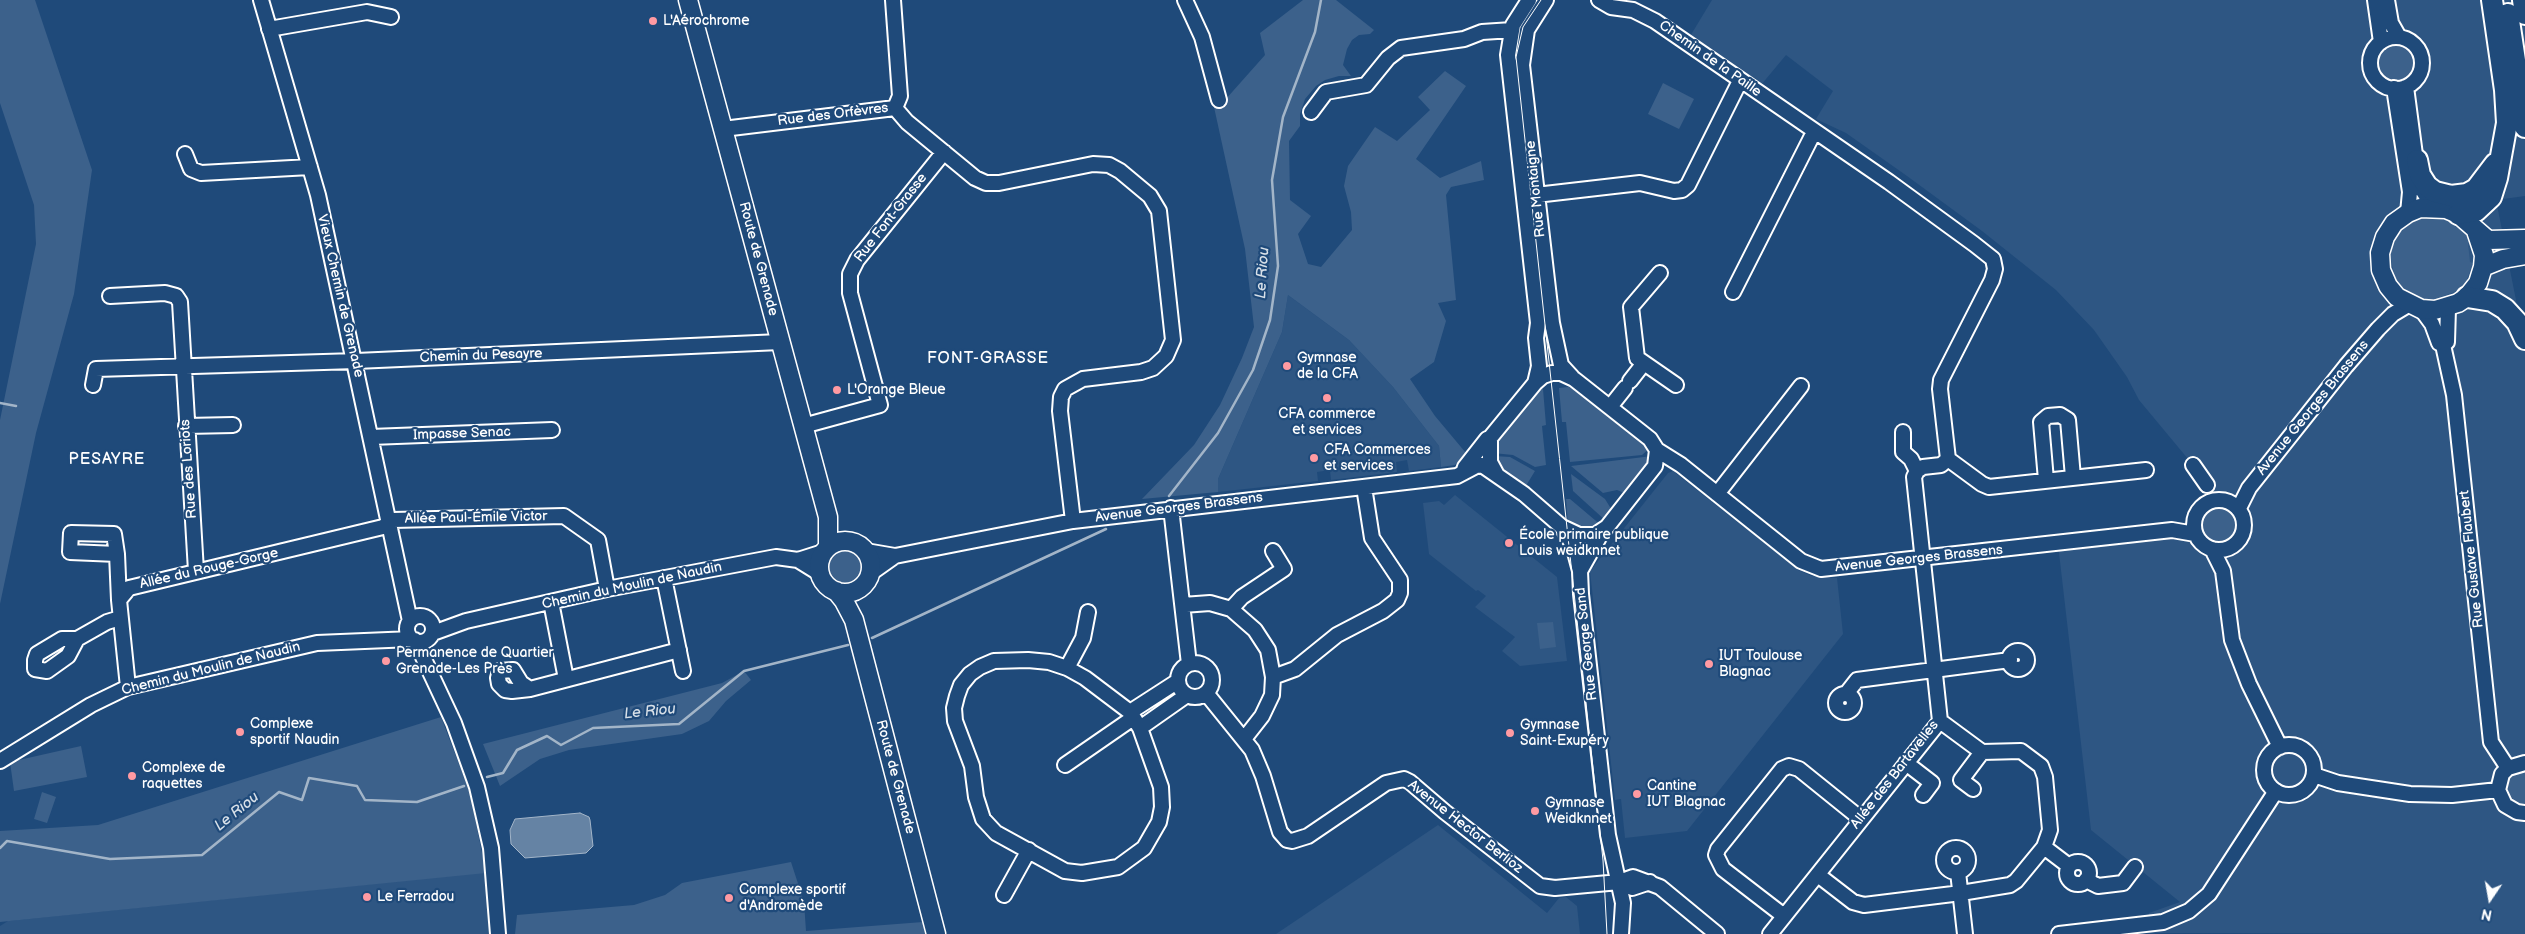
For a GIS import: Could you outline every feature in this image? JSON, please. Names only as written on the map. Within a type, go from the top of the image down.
[{"type":"highway","points":[[2458,214],[2476,211],[2490,197],[2497,178],[2507,123],[2504,81],[2492,0]]},
{"type":"highway","points":[[2505,0],[2525,127]]},
{"type":"highway","points":[[2523,0],[2525,14]]},
{"type":"highway","points":[[2417,160],[2420,175],[2427,186],[2436,192],[2455,196],[2476,189],[2483,183],[2500,156]]},
{"type":"highway","points":[[2467,297],[2492,301],[2505,309],[2517,322],[2525,339]]},
{"type":"main road","name":"Route de Grenade","points":[[688,0],[828,517]]},
{"type":"main road","points":[[2476,231],[2484,255],[2483,267],[2478,283],[2467,297],[2448,308],[2435,310],[2415,307],[2397,297],[2388,286],[2381,270],[2380,253],[2389,230],[2394,223],[2408,213],[2434,207],[2458,214],[2488,240],[2519,248]]},
{"type":"main road","points":[[2483,267],[2519,248]]},
{"type":"main road","points":[[828,517],[849,541]]},
{"type":"main road","points":[[828,517],[826,549],[819,562],[820,573],[824,583],[844,601],[854,620]]},
{"type":"main road","points":[[826,549],[838,542],[849,541],[858,544],[866,551],[870,561],[870,573],[865,584],[859,589],[848,593],[836,592]]},
{"type":"main road","points":[[854,620],[854,607],[859,589]]},
{"type":"main road","name":"Route de Grenade","points":[[854,620],[936,934]]},
{"type":"street","name":"Vieux Chemin de Grenade","points":[[261,0],[310,167],[356,361],[404,595],[420,629],[430,672],[463,745],[480,800],[491,848],[498,934]]},
{"type":"street","name":"Rue des Orfèvres","points":[[723,129],[895,108],[900,96],[893,0]]},
{"type":"street","points":[[1185,0],[1202,37],[1219,100]]},
{"type":"street","name":"Rue Montaigne","points":[[1529,0],[1512,30],[1508,62],[1538,323],[1536,338],[1540,366],[1535,383]]},
{"type":"street","name":"Rue Montaigne","points":[[1546,0],[1527,30],[1522,58],[1549,303],[1558,356],[1561,365],[1574,379]]},
{"type":"street","name":"Chemin de la Paille","points":[[1599,0],[1611,6],[1633,10],[1646,15],[1889,182],[1992,259],[1995,269],[1992,280],[1941,380],[1940,389],[1948,459]]},
{"type":"street","points":[[2375,0],[2381,42],[2372,56],[2373,72],[2379,82],[2400,87],[2417,78],[2422,66],[2422,59],[2417,47],[2399,37],[2391,23],[2387,0]]},
{"type":"street","points":[[269,29],[367,12],[391,17]]},
{"type":"street","points":[[1311,112],[1326,92],[1366,85],[1388,58],[1401,48],[1464,39],[1482,32],[1512,30]]},
{"type":"street","points":[[2381,42],[2399,37]]},
{"type":"street","points":[[1536,195],[1640,183],[1674,191],[1682,190],[1688,185],[1740,81]]},
{"type":"street","points":[[2400,87],[2417,160],[2419,185],[2434,207]]},
{"type":"street","points":[[2400,87],[2410,192],[2408,213]]},
{"type":"street","points":[[895,108],[907,122],[975,178],[986,183],[999,183],[1093,164],[1109,165],[1120,171],[1150,196],[1158,211],[1173,340],[1166,356],[1153,368],[1142,372],[1083,378],[1065,389],[1061,398],[1060,411],[1072,521]]},
{"type":"street","points":[[1734,292],[1814,132]]},
{"type":"street","name":"Rue Font-Grasse","points":[[802,426],[880,405],[850,293],[850,274],[857,260],[944,152]]},
{"type":"street","points":[[185,154],[191,169],[200,173],[310,167]]},
{"type":"street","points":[[1660,273],[1631,307],[1637,358],[1676,385]]},
{"type":"street","name":"Avenue Georges Brassens","points":[[2378,329],[2389,303],[2388,286]]},
{"type":"street","points":[[110,296],[165,292],[176,296],[182,311],[182,366]]},
{"type":"street","name":"Avenue Georges Brassens","points":[[2234,505],[2378,329],[2393,314],[2415,307]]},
{"type":"street","name":"Rue Gustave Flaubert","points":[[2415,307],[2432,324],[2439,343],[2443,345],[2458,425],[2492,742],[2508,768]]},
{"type":"street","name":"Rue Gustave Flaubert","points":[[2443,345],[2447,342],[2448,308]]},
{"type":"street","name":"Chemin du Pesayre","points":[[93,385],[96,369],[356,361],[780,342]]},
{"type":"street","points":[[1610,407],[1644,363]]},
{"type":"street","name":"Rue des Loriots","points":[[182,366],[196,571]]},
{"type":"street","points":[[1466,470],[1487,439],[1490,438],[1535,383],[1543,376],[1552,373],[1561,373],[1574,379],[1650,439],[1657,450],[1655,466],[1602,532],[1602,536],[1580,571]]},
{"type":"street","points":[[1717,494],[1801,386]]},
{"type":"street","points":[[2046,480],[2041,422],[2048,416],[2054,415],[2060,415],[2068,420],[2073,478]]},
{"type":"street","points":[[186,426],[233,425]]},
{"type":"street","name":"Impasse Senac","points":[[371,437],[552,430]]},
{"type":"street","points":[[1904,432],[1902,439],[1903,452],[1911,459],[1917,471],[1923,467],[1941,465],[1948,459],[1982,484],[1989,486],[2146,470]]},
{"type":"street","points":[[1490,438],[1490,462],[1498,477],[1524,494],[1562,527],[1585,535],[1602,532]]},
{"type":"street","name":"Avenue Georges Brassens","points":[[1657,450],[1717,494],[1788,552],[1811,567],[1833,570],[2172,530],[2195,534]]},
{"type":"street","points":[[1655,466],[1672,460]]},
{"type":"street","name":"Avenue Georges Brassens","points":[[866,551],[895,556],[1072,521],[1457,476],[1466,470],[1482,465],[1498,477]]},
{"type":"street","points":[[2193,465],[2207,485]]},
{"type":"street","name":"Allée des Bartavelles","points":[[1770,934],[1940,721],[1914,487],[1914,477],[1917,471]]},
{"type":"street","points":[[1274,676],[1296,669],[1337,635],[1383,611],[1396,600],[1400,580],[1372,538],[1364,487]]},
{"type":"street","points":[[2223,572],[2230,548],[2242,536],[2245,523],[2234,505],[2217,499],[2207,502],[2196,514],[2195,534],[2202,544],[2212,549],[2230,548]]},
{"type":"street","points":[[1171,508],[1189,664]]},
{"type":"street","name":"Avenue Georges Brassens","points":[[2172,530],[2196,514]]},
{"type":"street","name":"Allée Paul-Émile Victor","points":[[388,523],[393,520],[406,519],[564,516],[598,540],[607,589]]},
{"type":"street","name":"Allée du Rouge-Gorge","points":[[119,600],[129,588],[384,528],[388,523]]},
{"type":"street","name":"Rue George Sand","points":[[1562,527],[1573,545],[1580,571],[1608,835],[1623,902],[1621,934]]},
{"type":"street","name":"Chemin du Moulin de Naudin","points":[[798,560],[826,549]]},
{"type":"street","points":[[2212,549],[2223,572],[2232,640],[2249,684],[2280,747]]},
{"type":"street","points":[[1231,609],[1242,597],[1284,569],[1273,551]]},
{"type":"street","points":[[116,554],[120,618],[128,687]]},
{"type":"street","name":"Avenue Georges Brassens","points":[[870,573],[895,556]]},
{"type":"street","name":"Chemin du Moulin de Naudin","points":[[0,761],[91,705],[128,687],[317,643],[381,640],[420,629],[466,621],[607,589],[776,557],[798,560],[820,573]]},
{"type":"street","points":[[664,578],[683,671]]},
{"type":"street","points":[[551,602],[566,679]]},
{"type":"street","points":[[1183,605],[1210,603],[1231,609],[1261,638],[1268,650],[1274,676],[1268,706],[1244,739]]},
{"type":"street","points":[[1067,668],[1083,638],[1088,612]]},
{"type":"street","points":[[78,639],[107,622],[120,618]]},
{"type":"street","points":[[530,689],[678,650]]},
{"type":"street","points":[[1028,660],[1049,662],[1067,668],[1104,691],[1134,719],[1161,787],[1162,807],[1159,822],[1144,848],[1118,867],[1082,873],[1054,867],[1029,850],[996,833],[983,819],[976,797],[972,766],[955,721],[955,702],[961,685],[970,674],[994,661],[1028,660]]},
{"type":"street","points":[[1846,694],[1849,687],[1857,680],[2010,660]]},
{"type":"street","points":[[1134,719],[1187,695],[1200,696],[1206,692],[1212,681],[1211,674],[1202,664],[1189,664],[1179,674],[1179,687],[1187,695]]},
{"type":"street","points":[[1065,766],[1134,719],[1178,681]]},
{"type":"street","name":"Avenue Hector Berlioz","points":[[1206,692],[1244,739],[1258,762],[1280,832],[1287,840],[1292,842],[1308,836],[1386,783],[1404,779],[1540,886],[1556,888],[1619,882]]},
{"type":"street","points":[[1818,875],[1852,902],[1864,904],[1961,893],[2010,885],[2016,881],[2044,847],[2050,830],[2045,777],[2041,766],[2021,751],[1982,752],[1940,721]]},
{"type":"street","points":[[2291,745],[2307,752],[2312,760],[2314,775],[2307,787],[2296,794],[2276,791],[2267,781],[2265,766],[2271,753],[2280,747],[2291,745]]},
{"type":"street","points":[[1973,789],[1961,780],[1982,752]]},
{"type":"street","points":[[1906,763],[1932,783],[1923,795]]},
{"type":"street","points":[[2525,763],[2508,768],[2502,774],[2498,790],[2505,805],[2517,812],[2525,813]]},
{"type":"street","points":[[1784,916],[1723,869],[1718,862],[1718,849],[1782,769],[1789,766],[1799,768],[1861,819]]},
{"type":"street","points":[[2314,775],[2338,783],[2410,794],[2452,795],[2498,790]]},
{"type":"street","points":[[2059,934],[2085,933],[2163,922],[2176,918],[2194,908],[2209,894],[2276,791]]},
{"type":"street","points":[[2044,847],[2069,866],[2067,874],[2070,880],[2080,884],[2086,880],[2098,886],[2123,883],[2135,867]]},
{"type":"street","points":[[1004,894],[1029,850]]},
{"type":"street","points":[[1958,872],[1965,934]]},
{"type":"street","points":[[1619,882],[1631,877],[1660,886],[1718,934]]},
{"type":"shaded area","points":[[0,0],[35,0],[92,170],[74,294],[36,433],[0,604],[0,420],[36,244],[34,205],[0,103]]},
{"type":"shaded area","points":[[1303,0],[1336,0],[1374,30],[1370,34],[1359,35],[1352,40],[1347,49],[1343,65],[1351,76],[1339,76],[1325,80],[1316,86],[1305,99],[1300,114],[1300,126],[1289,141],[1290,200],[1311,216],[1298,234],[1308,264],[1321,267],[1352,230],[1351,212],[1344,186],[1348,166],[1375,127],[1397,141],[1430,110],[1418,97],[1445,71],[1466,86],[1416,159],[1440,178],[1481,161],[1484,180],[1451,187],[1446,195],[1456,300],[1438,303],[1446,321],[1434,362],[1410,379],[1435,416],[1466,453],[1455,465],[1441,467],[1439,446],[1393,387],[1349,340],[1288,295],[1282,332],[1218,479],[1218,492],[1142,499],[1194,445],[1220,405],[1254,327],[1245,249],[1214,107],[1225,100],[1265,55],[1260,33]]},
{"type":"shaded area","points":[[1712,0],[2525,0],[2525,196],[2496,200],[2525,345],[2525,934],[2147,933],[2149,913],[2180,902],[2091,830],[2058,544],[2172,530],[2196,514],[2207,502],[2207,485],[2193,465],[2139,400],[2127,377],[2094,330],[2056,290],[1982,231],[1907,176],[1846,133],[1816,119],[1833,91],[1786,55],[1756,91],[1686,43]]},
{"type":"shaded area","points":[[2396,45],[2408,51],[2414,63],[2408,75],[2396,81],[2384,75],[2378,63],[2384,51]]},
{"type":"shaded area","points":[[1663,83],[1694,99],[1679,129],[1648,114]]},
{"type":"shaded area","points":[[2428,215],[2452,220],[2461,227],[2470,240],[2468,244],[2470,262],[2473,263],[2466,282],[2457,291],[2435,299],[2423,299],[2402,287],[2395,278],[2390,255],[2398,232],[2406,224]]},
{"type":"shaded area","name":"CFA commerce et services","points":[[1288,295],[1349,340],[1393,387],[1439,446],[1441,467],[1409,471],[1407,460],[1396,462],[1397,472],[1331,480],[1330,470],[1317,472],[1318,481],[1218,492],[1218,479],[1282,332]]},
{"type":"shaded area","points":[[1576,386],[1650,448],[1642,455],[1570,462],[1566,422],[1562,422],[1559,388]]},
{"type":"shaded area","points":[[1543,389],[1546,425],[1542,426],[1546,465],[1535,467],[1513,455],[1493,453],[1493,446],[1534,391]]},
{"type":"shaded area","points":[[1494,456],[1510,457],[1535,471],[1524,489],[1502,472]]},
{"type":"shaded area","points":[[1652,456],[1652,462],[1627,494],[1617,490],[1603,493],[1571,466]]},
{"type":"shaded area","name":"IUT Toulouse Blagnac","points":[[1673,471],[1798,570],[1812,576],[1837,578],[1843,634],[1687,831],[1625,838],[1621,799],[1615,800],[1590,571],[1668,473]]},
{"type":"shaded area","points":[[1571,474],[1605,499],[1613,512],[1606,521],[1573,491]]},
{"type":"shaded area","name":"École primaire publique Louis weidknnet","points":[[1455,495],[1557,577],[1567,661],[1520,666],[1502,651],[1515,637],[1475,607],[1486,596],[1478,590],[1476,591],[1429,554],[1423,503],[1439,501],[1444,505]]},
{"type":"shaded area","points":[[1566,499],[1570,499],[1602,526],[1588,531],[1568,524]]},
{"type":"shaded area","points":[[2219,505],[2232,510],[2238,522],[2238,529],[2230,540],[2217,543],[2205,536],[2200,523],[2206,510]]},
{"type":"shaded area","points":[[845,548],[859,553],[864,567],[859,581],[845,586],[831,581],[826,567],[831,553]]},
{"type":"shaded area","points":[[1553,622],[1556,647],[1540,649],[1537,623]]},
{"type":"shaded area","points":[[744,671],[751,680],[726,701],[709,721],[682,734],[569,750],[540,759],[500,786],[483,744],[722,683]]},
{"type":"shaded area","points":[[441,717],[470,793],[486,873],[0,922],[0,831],[98,825]]},
{"type":"shaded area","points":[[81,746],[87,777],[14,791],[10,762]]},
{"type":"shaded area","points":[[2525,769],[2525,806],[2515,805],[2506,797],[2504,784],[2511,774]]},
{"type":"shaded area","points":[[42,792],[56,797],[47,823],[34,819]]},
{"type":"shaded area","points":[[580,813],[589,817],[590,820],[593,846],[586,853],[525,858],[511,844],[510,830],[515,819]]},
{"type":"shaded area","points":[[1438,825],[1547,913],[1559,898],[1566,897],[1577,906],[1580,934],[1276,934]]},
{"type":"shaded area","name":"Complexe sportif d'Andromède","points":[[791,862],[804,902],[806,931],[923,922],[925,934],[515,934],[517,915],[634,905],[665,895],[682,883]]},
{"type":"shaded area","name":"Le Ferradou","points":[[487,872],[489,934],[0,934],[0,926],[8,921]]},
{"type":"waterway","name":"Le Riou","points":[[1169,496],[1218,433],[1253,370],[1270,320],[1278,266],[1272,180],[1283,117],[1315,32],[1321,0]]},
{"type":"waterway","points":[[0,403],[16,406]]},
{"type":"waterway","name":"Le Riou","points":[[872,638],[1106,529]]},
{"type":"waterway","name":"Le Riou","points":[[487,777],[503,773],[517,750],[547,736],[561,745],[593,728],[679,724],[744,671],[848,645]]},
{"type":"waterway","name":"Le Riou","points":[[0,848],[7,841],[110,859],[202,855],[279,792],[302,800],[309,778],[357,786],[365,800],[417,802],[464,786]]},
{"type":"tram line","points":[[1541,0],[1523,27],[1516,57],[1603,860],[1607,934]]},
{"type":"place","name":"L'Aérochrome","points":[[653,21]]},
{"type":"place","name":"Gymnase de la CFA","points":[[1287,366]]},
{"type":"place","name":"L'Orange Bleue","points":[[837,390]]},
{"type":"place","name":"CFA commerce et services","points":[[1327,398]]},
{"type":"place","name":"CFA Commerces et services","points":[[1314,458]]},
{"type":"place","name":"École primaire publique Louis weidknnet","points":[[1509,543]]},
{"type":"place","name":"Permanence de Quartier Grenade-Les Près","points":[[386,661]]},
{"type":"place","name":"IUT Toulouse Blagnac","points":[[1709,664]]},
{"type":"place","name":"Complexe sportif Naudin","points":[[240,732]]},
{"type":"place","name":"Gymnase Saint-Exupéry","points":[[1510,733]]},
{"type":"place","name":"Complexe de raquettes","points":[[132,776]]},
{"type":"place","name":"Cantine IUT Blagnac","points":[[1637,794]]},
{"type":"place","name":"Gymnase Weidknnet","points":[[1535,811]]},
{"type":"place","name":"Le Ferradou","points":[[367,897]]},
{"type":"place","name":"Complexe sportif d'Andromède","points":[[729,898]]},
{"type":"district","name":"FONT-GRASSE","points":[[988,359]]},
{"type":"district","name":"PESAYRE","points":[[107,460]]}]
